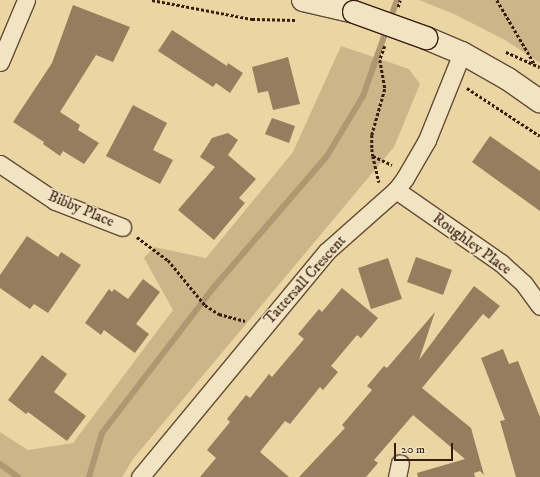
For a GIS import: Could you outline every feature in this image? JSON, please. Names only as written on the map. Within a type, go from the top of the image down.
[{"type":"street","points":[[0,62],[26,0]]},
{"type":"street","points":[[303,9],[354,12],[426,38],[462,53],[508,79],[540,101]]},
{"type":"street","name":"Tattersall Crescent","points":[[140,477],[326,252],[388,189],[427,140],[462,53]]},
{"type":"street","name":"Bibby Place","points":[[0,164],[55,201],[122,227]]},
{"type":"street","name":"Roughley Place","points":[[388,189],[501,263],[524,284],[540,306]]},
{"type":"path","points":[[152,0],[252,19],[303,9]]},
{"type":"path","points":[[497,0],[535,63],[540,67]]},
{"type":"path","points":[[380,60],[385,89],[372,135],[373,156],[388,189]]},
{"type":"path","points":[[451,80],[540,136]]},
{"type":"path","points":[[373,156],[388,165],[398,165]]},
{"type":"path","points":[[122,227],[168,260],[192,292],[205,305],[218,314],[245,322],[259,332]]},
{"type":"shaded area","points":[[419,0],[540,0],[540,63],[505,40],[454,14]]},
{"type":"shaded area","points":[[341,46],[409,69],[420,84],[394,147],[133,459],[122,477],[0,477],[0,432],[28,450],[73,443],[173,310],[144,258],[154,247],[206,258],[293,152]]},
{"type":"building","points":[[73,5],[130,27],[113,62],[96,55],[60,112],[80,125],[78,130],[99,143],[84,164],[63,151],[60,156],[43,144],[44,142],[13,122],[52,63]]},
{"type":"building","points":[[172,30],[227,66],[228,63],[243,73],[230,93],[216,83],[213,87],[158,51]]},
{"type":"building","points":[[288,57],[300,104],[273,110],[268,91],[258,93],[252,67]]},
{"type":"building","points":[[133,105],[167,123],[153,150],[173,160],[160,184],[106,156]]},
{"type":"building","points":[[272,118],[295,126],[289,143],[265,134]]},
{"type":"building","points":[[228,133],[238,140],[228,155],[256,179],[239,198],[245,203],[214,240],[178,210],[215,167],[200,157],[212,138]]},
{"type":"building","points":[[490,136],[540,171],[540,211],[472,162]]},
{"type":"building","points":[[27,236],[58,257],[61,252],[81,265],[48,313],[34,304],[30,309],[0,288],[0,275]]},
{"type":"building","points":[[416,257],[452,270],[443,295],[407,282]]},
{"type":"building","points":[[388,258],[402,299],[371,309],[358,268]]},
{"type":"building","points":[[143,279],[160,292],[136,324],[149,334],[135,353],[104,330],[101,335],[85,323],[109,289],[112,292],[114,289],[128,299]]},
{"type":"building","points":[[474,286],[500,306],[489,319],[483,314],[422,388],[471,428],[484,475],[480,471],[474,473],[475,477],[418,477],[417,473],[465,459],[413,415],[374,460],[378,463],[366,477],[299,477],[345,428],[342,425],[372,390],[367,386],[384,366],[387,368],[435,312],[419,360]]},
{"type":"building","points":[[342,288],[378,318],[361,338],[357,335],[331,366],[338,372],[323,390],[320,387],[290,424],[285,421],[260,452],[289,477],[200,477],[216,458],[207,450],[230,422],[227,419],[246,395],[250,398],[269,374],[272,377],[304,339],[298,334],[319,309],[322,312]]},
{"type":"building","points":[[503,349],[509,364],[518,361],[540,417],[540,477],[516,477],[500,421],[505,420],[481,358]]},
{"type":"building","points":[[42,355],[67,374],[54,392],[86,416],[67,441],[28,412],[26,414],[8,400]]},
{"type":"waterway","points":[[89,477],[102,433],[214,287],[327,156],[363,96],[397,0]]},
{"type":"waterway","points":[[0,464],[18,477]]}]
